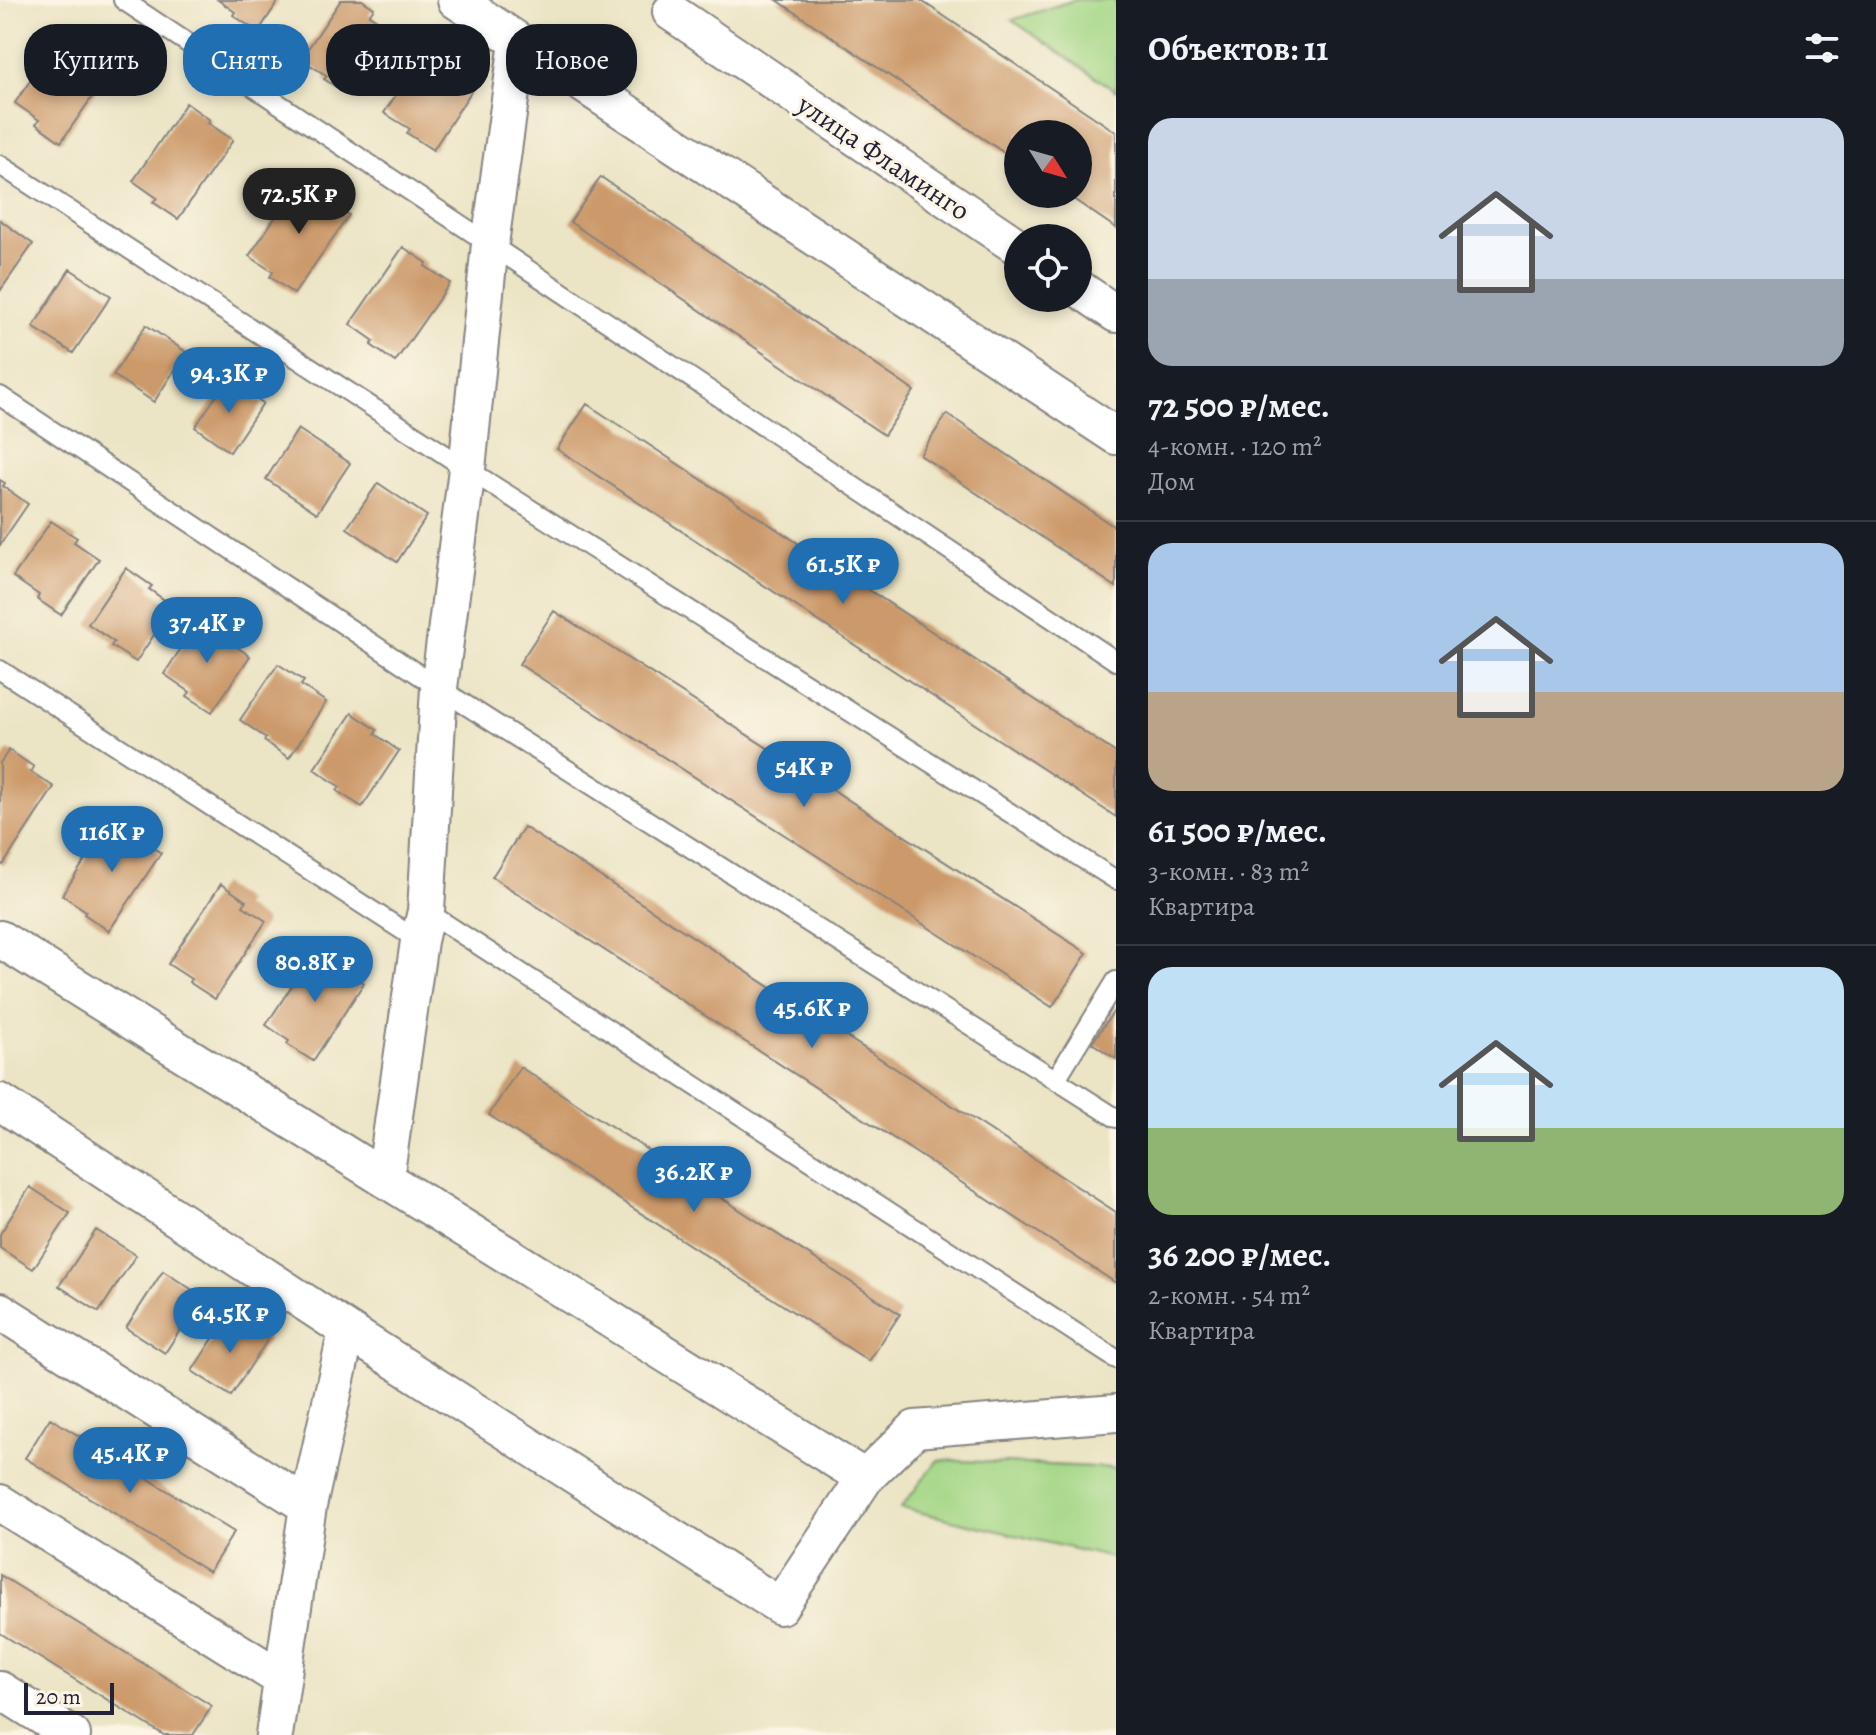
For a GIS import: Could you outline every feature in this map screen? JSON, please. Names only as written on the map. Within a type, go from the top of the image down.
[{"type":"street","points":[[456,0],[506,34]]},
{"type":"street","name":"улица Фламинго","points":[[671,12],[1004,238]]},
{"type":"street","points":[[385,1179],[422,926],[439,688],[467,469],[490,244],[511,96]]},
{"type":"street","points":[[600,96],[1116,436]]},
{"type":"street","points":[[1092,298],[1116,314]]},
{"type":"street","points":[[0,939],[865,1478]]},
{"type":"street","points":[[0,1102],[347,1330],[780,1606],[865,1478],[915,1429],[1116,1413]]},
{"type":"street","points":[[0,1311],[308,1506]]},
{"type":"street","points":[[274,1735],[308,1506],[347,1330]]},
{"type":"street","points":[[0,1503],[282,1679]]},
{"type":"street","points":[[0,1690],[72,1735]]},
{"type":"lane","points":[[123,0],[1116,661]]},
{"type":"lane","points":[[0,165],[467,469],[1116,880]]},
{"type":"lane","points":[[0,396],[439,688],[1116,1118]]},
{"type":"lane","points":[[0,670],[422,926],[1116,1359]]},
{"type":"lane","points":[[1056,1079],[1116,981]]},
{"type":"green space","points":[[1074,0],[1116,0],[1116,91],[1012,20]]},
{"type":"green space","points":[[938,1460],[1116,1468],[1116,1559],[901,1508]]},
{"type":"building","points":[[218,0],[279,0],[263,24],[246,24],[233,15],[235,12]]},
{"type":"building","points":[[341,0],[362,0],[374,8],[369,15],[383,24],[326,24],[326,75],[310,65],[310,46]]},
{"type":"building","points":[[777,0],[920,0],[1116,132],[1116,228],[1087,208],[1092,208],[1092,120],[1004,120],[1004,153]]},
{"type":"building","points":[[24,90],[24,96],[93,96],[61,142],[36,124],[39,120],[15,103]]},
{"type":"building","points":[[395,96],[468,96],[433,150],[407,133],[410,129],[384,113]]},
{"type":"building","points":[[186,103],[233,140],[178,219],[153,202],[157,198],[133,181]]},
{"type":"building","points":[[601,177],[914,391],[884,435],[570,222]]},
{"type":"building","points":[[302,178],[349,215],[294,294],[270,277],[273,272],[249,256]]},
{"type":"building","points":[[0,220],[33,244],[0,291]]},
{"type":"building","points":[[403,247],[450,283],[395,362],[371,345],[374,341],[350,324]]},
{"type":"building","points":[[70,269],[111,296],[73,353],[33,327]]},
{"type":"building","points":[[146,325],[186,352],[154,402],[113,375]]},
{"type":"building","points":[[228,379],[263,403],[230,452],[195,427]]},
{"type":"building","points":[[587,404],[1116,753],[1116,817],[557,449]]},
{"type":"building","points":[[947,414],[1116,528],[1116,587],[920,455]]},
{"type":"building","points":[[298,429],[350,463],[317,513],[266,479]]},
{"type":"building","points":[[0,480],[5,483],[3,486],[28,504],[0,545]]},
{"type":"building","points":[[378,483],[427,516],[397,562],[347,528]]},
{"type":"building","points":[[51,521],[77,538],[74,542],[99,559],[61,615],[13,577]]},
{"type":"building","points":[[126,568],[173,606],[136,662],[111,646],[114,642],[88,624]]},
{"type":"building","points":[[554,611],[1087,953],[1052,1007],[519,664]]},
{"type":"building","points":[[201,618],[228,635],[225,639],[250,656],[212,712],[187,696],[190,692],[164,674]]},
{"type":"building","points":[[278,664],[304,681],[301,685],[326,702],[289,758],[240,720]]},
{"type":"building","points":[[352,713],[377,730],[375,734],[399,751],[362,807],[337,791],[340,787],[314,769]]},
{"type":"building","points":[[9,750],[34,767],[31,772],[54,787],[3,865],[0,863],[0,763]]},
{"type":"building","points":[[115,816],[140,833],[137,837],[161,853],[109,931],[62,895]]},
{"type":"building","points":[[524,827],[1116,1212],[1116,1283],[492,877]]},
{"type":"building","points":[[221,884],[246,901],[243,906],[266,921],[215,999],[168,964]]},
{"type":"building","points":[[318,946],[344,963],[341,967],[364,983],[313,1061],[266,1025]]},
{"type":"building","points":[[1116,1008],[1116,1059],[1092,1043]]},
{"type":"building","points":[[520,1067],[900,1314],[869,1361],[489,1115]]},
{"type":"building","points":[[30,1187],[70,1213],[33,1269],[0,1248],[0,1234]]},
{"type":"building","points":[[96,1230],[136,1255],[99,1312],[59,1286]]},
{"type":"building","points":[[163,1271],[202,1296],[165,1353],[126,1328]]},
{"type":"building","points":[[229,1314],[268,1339],[231,1396],[192,1371]]},
{"type":"building","points":[[50,1418],[234,1532],[209,1572],[25,1458]]},
{"type":"building","points":[[0,1575],[212,1706],[193,1735],[164,1735],[0,1633]]}]
